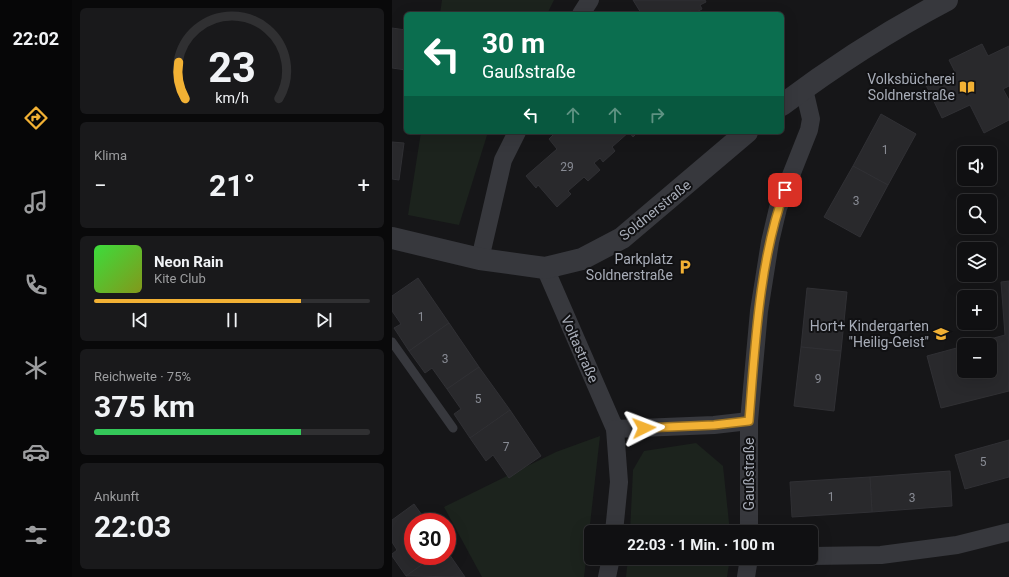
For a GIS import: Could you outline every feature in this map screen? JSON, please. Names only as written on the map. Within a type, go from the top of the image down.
[{"type":"street","points":[[582,12],[590,0]]},
{"type":"street","points":[[784,104],[914,18],[947,0]]},
{"type":"street","name":"Gaußstraße","points":[[749,525],[749,421],[759,311],[770,242],[778,208],[809,130],[811,119],[804,89]]},
{"type":"street","points":[[480,259],[503,160],[516,134]]},
{"type":"street","name":"Soldnerstraße","points":[[392,238],[480,259],[545,268],[582,259],[622,238],[745,134]]},
{"type":"street","name":"Voltastraße","points":[[545,268],[615,429],[619,482],[615,525]]},
{"type":"street","points":[[615,429],[714,425],[749,421]]},
{"type":"street","points":[[818,556],[881,555],[957,545],[1009,532]]},
{"type":"street","points":[[607,577],[610,565]]},
{"type":"street","points":[[746,577],[748,565]]},
{"type":"lane","points":[[392,342],[453,428]]},
{"type":"shaded area","points":[[442,0],[554,0],[548,12],[440,12]]},
{"type":"shaded area","points":[[421,134],[487,134],[459,225],[408,215]]},
{"type":"shaded area","points":[[600,436],[590,525],[584,525],[584,565],[585,565],[584,577],[482,577],[456,529],[456,513],[447,513],[444,507],[556,452]]},
{"type":"shaded area","points":[[696,443],[723,466],[729,525],[630,525],[633,470],[644,451]]},
{"type":"shaded area","points":[[627,565],[729,565],[727,577],[626,577]]},
{"type":"building","points":[[633,0],[705,0],[706,2],[700,5],[702,9],[697,12],[640,12]]},
{"type":"building","points":[[392,28],[404,30],[404,70],[392,68]]},
{"type":"building","name":"Volksbücherei Soldnerstraße","points":[[982,44],[988,56],[1009,46],[1009,86],[1003,89],[1009,100],[1009,120],[984,133],[970,105],[942,118],[926,85],[955,72],[949,60]]},
{"type":"building","points":[[881,114],[916,134],[888,185],[853,166]]},
{"type":"building","points":[[554,134],[627,134],[612,147],[615,151],[603,162],[600,158],[594,163],[600,170],[588,181],[584,177],[568,191],[571,194],[557,207],[538,185],[536,188],[526,176],[557,149],[549,139]]},
{"type":"building","points":[[392,142],[404,143],[399,180],[392,179]]},
{"type":"building","points":[[853,166],[888,185],[860,237],[824,217]]},
{"type":"building","points":[[418,278],[449,323],[409,351],[394,328],[401,324],[392,311],[392,296]]},
{"type":"building","points":[[1009,281],[1009,391],[941,408],[927,356],[957,348],[957,378],[997,378],[997,338],[994,338],[1005,335],[1001,282]]},
{"type":"building","points":[[807,288],[847,292],[841,351],[801,347]]},
{"type":"building","points":[[449,323],[479,367],[447,389],[432,368],[425,373],[409,351]]},
{"type":"building","points":[[801,347],[841,351],[834,411],[794,406]]},
{"type":"building","points":[[479,367],[510,410],[470,438],[454,414],[461,409],[447,389]]},
{"type":"building","points":[[510,410],[541,456],[509,478],[493,455],[486,461],[470,438]]},
{"type":"building","points":[[1009,440],[1009,477],[965,489],[955,455]]},
{"type":"building","points":[[950,471],[952,506],[872,512],[870,477]]},
{"type":"building","points":[[870,477],[872,512],[792,517],[790,482]]},
{"type":"building","points":[[414,504],[420,513],[404,513],[404,565],[421,565],[406,576],[392,556],[392,554],[397,550],[392,542],[392,520]]},
{"type":"building","points":[[456,564],[465,577],[406,576],[421,565]]},
{"type":"place","name":"Volksbücherei Soldnerstraße","points":[[967,87]]},
{"type":"place","name":"Parkplatz Soldnerstraße","points":[[685,267]]},
{"type":"place","name":"Hort+ Kindergarten \"Heilig-Geist\"","points":[[941,334]]},
{"type":"route","points":[[644,428],[714,425],[749,421],[759,311],[770,242],[778,208],[785,190]]}]
